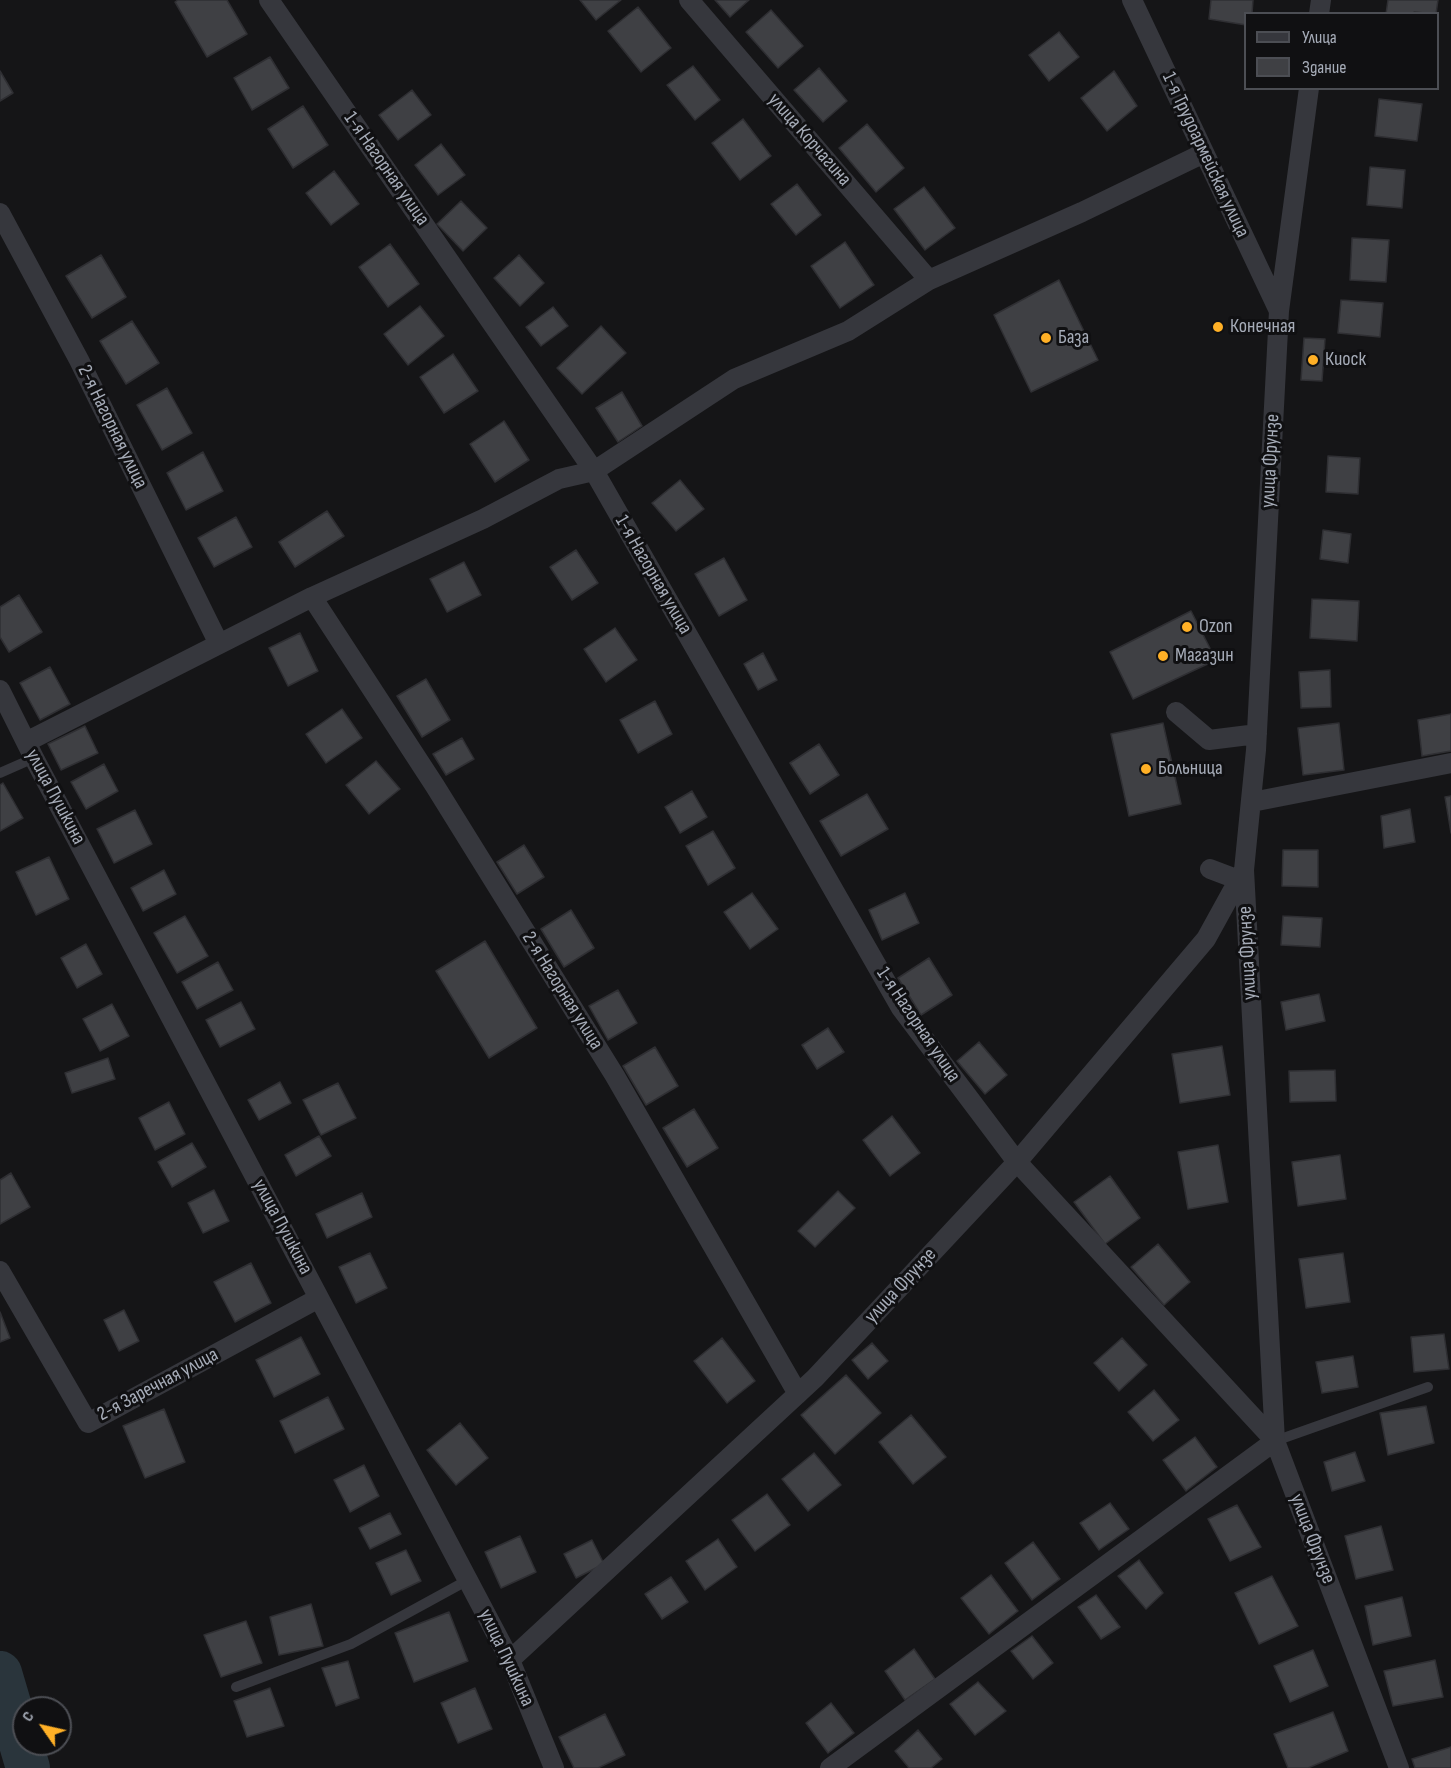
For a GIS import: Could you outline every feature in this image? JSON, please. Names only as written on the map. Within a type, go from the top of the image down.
[{"type":"street","name":"1-я Нагорная улица","points":[[270,0],[594,471],[901,1008],[1017,1162],[1275,1441]]},
{"type":"street","name":"улица Корчагина","points":[[689,0],[929,280]]},
{"type":"street","name":"1-я Трудоармейская улица","points":[[1132,0],[1279,311]]},
{"type":"street","name":"улица Фрунзе","points":[[1309,90],[1279,311],[1257,734],[1252,802],[1241,875],[1275,1441],[1400,1768]]},
{"type":"street","points":[[30,750],[219,644],[312,597],[483,519],[559,479],[594,471],[734,379],[848,331],[929,280],[1092,207],[1204,153]]},
{"type":"street","name":"2-я Нагорная улица","points":[[0,213],[79,360],[219,644]]},
{"type":"street","name":"2-я Нагорная улица","points":[[312,597],[435,786],[615,1076],[798,1394]]},
{"type":"street","name":"улица Пушкина","points":[[0,690],[510,1660],[554,1768]]},
{"type":"street","points":[[1176,712],[1209,740],[1257,734]]},
{"type":"street","points":[[1252,802],[1451,763]]},
{"type":"street","points":[[1210,869],[1241,875]]},
{"type":"street","name":"улица Фрунзе","points":[[510,1660],[815,1378],[1017,1162],[1206,939],[1241,875]]},
{"type":"street","name":"2-я Заречная улица","points":[[0,1271],[88,1423],[319,1298]]},
{"type":"street","points":[[830,1768],[1275,1441]]},
{"type":"lane","points":[[0,773],[30,750]]},
{"type":"lane","points":[[1275,1441],[1428,1387]]},
{"type":"lane","points":[[236,1687],[351,1644],[468,1581]]},
{"type":"building","points":[[178,0],[227,0],[247,34],[207,57],[175,2]]},
{"type":"building","points":[[580,0],[621,0],[596,20]]},
{"type":"building","points":[[715,0],[749,0],[730,17]]},
{"type":"building","points":[[1211,0],[1253,0],[1252,12],[1244,12],[1244,25],[1209,19]]},
{"type":"building","points":[[1388,0],[1438,0],[1436,12],[1386,12]]},
{"type":"building","points":[[638,7],[671,48],[641,72],[608,31]]},
{"type":"building","points":[[771,10],[803,46],[778,68],[746,32]]},
{"type":"building","points":[[1059,32],[1079,57],[1049,81],[1029,55]]},
{"type":"building","points":[[270,57],[289,88],[252,110],[234,78]]},
{"type":"building","points":[[693,66],[720,100],[695,120],[667,85]]},
{"type":"building","points":[[819,68],[847,101],[823,122],[794,90]]},
{"type":"building","points":[[0,71],[13,93],[0,101]]},
{"type":"building","points":[[1114,71],[1137,106],[1107,131],[1081,98]]},
{"type":"building","points":[[412,90],[431,115],[398,140],[379,115]]},
{"type":"building","points":[[1379,99],[1422,104],[1417,141],[1375,136]]},
{"type":"building","points":[[303,106],[328,145],[293,168],[268,129]]},
{"type":"building","points":[[743,119],[771,156],[740,180],[712,143]]},
{"type":"building","points":[[867,124],[904,168],[876,192],[839,148]]},
{"type":"building","points":[[441,144],[465,175],[438,195],[415,165]]},
{"type":"building","points":[[1370,167],[1405,170],[1402,208],[1367,205]]},
{"type":"building","points":[[334,171],[359,204],[331,225],[306,193]]},
{"type":"building","points":[[797,184],[821,215],[796,235],[771,204]]},
{"type":"building","points":[[924,187],[955,228],[925,250],[894,209]]},
{"type":"building","points":[[461,201],[487,228],[463,251],[437,224]]},
{"type":"building","points":[[1352,238],[1389,240],[1386,282],[1350,280]]},
{"type":"building","points":[[845,242],[874,285],[840,308],[811,266]]},
{"type":"building","points":[[390,244],[419,284],[388,307],[359,267]]},
{"type":"building","points":[[101,255],[126,297],[92,318],[66,276]]},
{"type":"building","points":[[519,255],[544,283],[520,306],[494,278]]},
{"type":"building","name":"База","points":[[1059,280],[1098,360],[1031,392],[994,315]]},
{"type":"building","points":[[1341,300],[1383,303],[1380,337],[1338,333]]},
{"type":"building","points":[[420,306],[444,336],[408,365],[384,334]]},
{"type":"building","points":[[553,307],[568,326],[541,346],[526,327]]},
{"type":"building","points":[[132,321],[159,363],[126,384],[100,341]]},
{"type":"building","points":[[601,326],[626,353],[582,394],[557,368]]},
{"type":"building","name":"Киоск","points":[[1304,338],[1325,339],[1322,381],[1301,380]]},
{"type":"building","points":[[453,354],[478,391],[444,413],[420,377]]},
{"type":"building","points":[[167,388],[192,433],[162,450],[137,405]]},
{"type":"building","points":[[622,392],[642,426],[618,442],[596,408]]},
{"type":"building","points":[[504,421],[529,460],[495,482],[470,444]]},
{"type":"building","points":[[203,452],[223,491],[186,510],[167,473]]},
{"type":"building","points":[[1328,456],[1360,458],[1358,494],[1326,492]]},
{"type":"building","points":[[680,480],[704,509],[676,531],[652,503]]},
{"type":"building","points":[[327,511],[344,536],[295,567],[279,542]]},
{"type":"building","points":[[236,517],[252,547],[214,567],[198,538]]},
{"type":"building","points":[[1323,530],[1351,534],[1348,563],[1320,559]]},
{"type":"building","points":[[576,550],[598,583],[572,600],[550,567]]},
{"type":"building","points":[[724,558],[747,600],[719,616],[695,574]]},
{"type":"building","points":[[464,562],[481,595],[447,612],[430,579]]},
{"type":"building","points":[[19,595],[42,632],[9,652],[0,637],[0,607]]},
{"type":"building","points":[[1312,599],[1359,601],[1357,641],[1310,638]]},
{"type":"building","name":"Магазин","points":[[1191,611],[1216,660],[1133,699],[1110,652]]},
{"type":"building","points":[[615,628],[637,660],[606,682],[584,649]]},
{"type":"building","points":[[300,633],[318,671],[288,686],[269,648]]},
{"type":"building","points":[[763,653],[777,680],[758,690],[744,664]]},
{"type":"building","points":[[50,667],[70,704],[40,720],[20,683]]},
{"type":"building","points":[[1330,670],[1331,707],[1301,708],[1299,672]]},
{"type":"building","points":[[426,679],[450,720],[422,737],[397,696]]},
{"type":"building","points":[[655,701],[672,734],[638,753],[620,720]]},
{"type":"building","points":[[342,709],[362,738],[326,763],[306,734]]},
{"type":"building","points":[[1451,714],[1451,751],[1422,756],[1418,720]]},
{"type":"building","name":"Больница","points":[[1163,723],[1181,804],[1129,816],[1111,734]]},
{"type":"building","points":[[1339,723],[1344,770],[1303,775],[1298,728]]},
{"type":"building","points":[[85,726],[98,753],[61,770],[48,744]]},
{"type":"building","points":[[462,738],[474,759],[446,775],[433,754]]},
{"type":"building","points":[[819,744],[839,775],[810,794],[790,763]]},
{"type":"building","points":[[376,761],[400,789],[369,814],[346,785]]},
{"type":"building","points":[[104,764],[118,791],[86,809],[71,782]]},
{"type":"building","points":[[3,783],[23,818],[0,831],[0,785]]},
{"type":"building","points":[[692,791],[707,817],[680,833],[665,807]]},
{"type":"building","points":[[867,794],[888,829],[841,856],[820,821]]},
{"type":"building","points":[[1451,796],[1451,833],[1445,797]]},
{"type":"building","points":[[1410,809],[1415,842],[1384,848],[1381,816]]},
{"type":"building","points":[[135,810],[152,844],[114,863],[97,829]]},
{"type":"building","points":[[713,831],[735,868],[708,885],[686,846]]},
{"type":"building","points":[[524,845],[544,877],[517,894],[497,862]]},
{"type":"building","points":[[1283,850],[1318,850],[1318,887],[1282,886]]},
{"type":"building","points":[[49,857],[69,899],[36,915],[16,872]]},
{"type":"building","points":[[164,870],[176,894],[143,911],[131,888]]},
{"type":"building","points":[[752,893],[778,929],[750,949],[724,912]]},
{"type":"building","points":[[905,893],[919,923],[882,940],[869,910]]},
{"type":"building","points":[[571,910],[594,948],[564,967],[541,929]]},
{"type":"building","points":[[185,916],[208,956],[177,973],[154,933]]},
{"type":"building","points":[[1283,916],[1322,918],[1320,947],[1281,945]]},
{"type":"building","points":[[485,941],[537,1028],[489,1058],[436,971]]},
{"type":"building","points":[[86,944],[102,974],[77,988],[61,958]]},
{"type":"building","points":[[929,958],[952,995],[921,1015],[898,978]]},
{"type":"building","points":[[218,962],[233,990],[197,1009],[182,982]]},
{"type":"building","points":[[618,990],[637,1023],[608,1040],[589,1006]]},
{"type":"building","points":[[1319,994],[1325,1021],[1286,1030],[1281,1002]]},
{"type":"building","points":[[241,1002],[255,1029],[220,1047],[206,1020]]},
{"type":"building","points":[[112,1004],[129,1036],[100,1051],[83,1019]]},
{"type":"building","points":[[828,1028],[844,1052],[817,1069],[802,1045]]},
{"type":"building","points":[[979,1042],[1007,1075],[985,1094],[957,1061]]},
{"type":"building","points":[[1222,1046],[1230,1095],[1180,1103],[1172,1054]]},
{"type":"building","points":[[655,1047],[678,1086],[646,1105],[623,1066]]},
{"type":"building","points":[[108,1058],[115,1079],[72,1093],[65,1073]]},
{"type":"building","points":[[1335,1070],[1336,1101],[1290,1102],[1289,1071]]},
{"type":"building","points":[[280,1082],[291,1103],[259,1120],[248,1100]]},
{"type":"building","points":[[338,1083],[356,1118],[321,1135],[303,1100]]},
{"type":"building","points":[[169,1102],[185,1134],[155,1150],[139,1118]]},
{"type":"building","points":[[694,1109],[718,1148],[687,1167],[663,1128]]},
{"type":"building","points":[[892,1116],[920,1153],[890,1176],[863,1140]]},
{"type":"building","points":[[319,1136],[331,1156],[296,1176],[285,1155]]},
{"type":"building","points":[[192,1143],[206,1167],[172,1187],[158,1162]]},
{"type":"building","points":[[1218,1145],[1228,1202],[1188,1209],[1178,1152]]},
{"type":"building","points":[[1340,1155],[1346,1199],[1298,1206],[1292,1162]]},
{"type":"building","points":[[11,1173],[30,1207],[0,1224],[0,1180]]},
{"type":"building","points":[[1110,1176],[1140,1218],[1105,1244],[1074,1202]]},
{"type":"building","points":[[214,1190],[229,1221],[203,1233],[188,1203]]},
{"type":"building","points":[[838,1191],[855,1208],[815,1247],[798,1231]]},
{"type":"building","points":[[362,1193],[372,1217],[327,1238],[316,1214]]},
{"type":"building","points":[[1158,1244],[1190,1282],[1164,1305],[1131,1267]]},
{"type":"building","points":[[370,1253],[387,1288],[356,1303],[339,1267]]},
{"type":"building","points":[[1343,1253],[1350,1302],[1306,1308],[1299,1259]]},
{"type":"building","points":[[251,1263],[271,1303],[235,1322],[214,1282]]},
{"type":"building","points":[[124,1310],[139,1341],[119,1351],[104,1320]]},
{"type":"building","points":[[0,1312],[10,1338],[0,1342]]},
{"type":"building","points":[[1444,1334],[1449,1369],[1414,1372],[1411,1337]]},
{"type":"building","points":[[301,1337],[320,1374],[274,1397],[256,1360]]},
{"type":"building","points":[[722,1338],[755,1381],[727,1403],[694,1361]]},
{"type":"building","points":[[1122,1338],[1147,1365],[1119,1391],[1094,1363]]},
{"type":"building","points":[[872,1343],[888,1361],[868,1379],[852,1360]]},
{"type":"building","points":[[1353,1356],[1358,1387],[1322,1393],[1316,1362]]},
{"type":"building","points":[[846,1375],[881,1413],[835,1454],[801,1415]]},
{"type":"building","points":[[1154,1390],[1179,1420],[1153,1441],[1128,1412]]},
{"type":"building","points":[[328,1397],[344,1429],[295,1453],[280,1421]]},
{"type":"building","points":[[1426,1406],[1434,1443],[1388,1455],[1380,1413]]},
{"type":"building","points":[[164,1409],[185,1462],[145,1478],[123,1426]]},
{"type":"building","points":[[911,1415],[946,1457],[913,1484],[879,1442]]},
{"type":"building","points":[[460,1423],[488,1458],[456,1485],[427,1450]]},
{"type":"building","points":[[1195,1437],[1217,1467],[1186,1491],[1163,1460]]},
{"type":"building","points":[[1355,1452],[1365,1481],[1332,1491],[1324,1462]]},
{"type":"building","points":[[814,1453],[841,1485],[808,1511],[782,1479]]},
{"type":"building","points":[[364,1465],[379,1496],[350,1512],[334,1480]]},
{"type":"building","points":[[767,1494],[790,1525],[755,1551],[732,1520]]},
{"type":"building","points":[[1110,1503],[1129,1529],[1099,1550],[1080,1523]]},
{"type":"building","points":[[1237,1505],[1261,1547],[1230,1561],[1208,1519]]},
{"type":"building","points":[[390,1513],[401,1534],[370,1549],[359,1528]]},
{"type":"building","points":[[1381,1526],[1393,1570],[1356,1579],[1345,1536]]},
{"type":"building","points":[[520,1536],[536,1572],[501,1588],[485,1552]]},
{"type":"building","points":[[718,1539],[737,1567],[705,1590],[686,1561]]},
{"type":"building","points":[[592,1540],[604,1564],[576,1578],[564,1554]]},
{"type":"building","points":[[1033,1542],[1060,1579],[1032,1600],[1005,1563]]},
{"type":"building","points":[[406,1550],[421,1581],[391,1595],[376,1563]]},
{"type":"building","points":[[1139,1560],[1163,1593],[1146,1609],[1118,1576]]},
{"type":"building","points":[[991,1575],[1018,1611],[989,1634],[961,1598]]},
{"type":"building","points":[[1272,1576],[1298,1626],[1259,1644],[1235,1593]]},
{"type":"building","points":[[671,1577],[688,1602],[662,1619],[645,1594]]},
{"type":"building","points":[[1096,1595],[1120,1627],[1101,1639],[1078,1607]]},
{"type":"building","points":[[1402,1597],[1411,1636],[1373,1645],[1365,1606]]},
{"type":"building","points":[[311,1604],[323,1646],[279,1655],[270,1617]]},
{"type":"building","points":[[449,1612],[468,1661],[414,1682],[395,1633]]},
{"type":"building","points":[[246,1621],[262,1663],[221,1677],[204,1635]]},
{"type":"building","points":[[1032,1636],[1053,1663],[1033,1679],[1011,1651]]},
{"type":"building","points":[[914,1649],[935,1679],[905,1700],[885,1671]]},
{"type":"building","points":[[1313,1650],[1328,1686],[1290,1702],[1274,1666]]},
{"type":"building","points":[[1435,1660],[1443,1697],[1393,1706],[1384,1671]]},
{"type":"building","points":[[348,1661],[359,1698],[336,1706],[322,1668]]},
{"type":"building","points":[[978,1682],[1006,1711],[975,1735],[950,1704]]},
{"type":"building","points":[[270,1688],[284,1726],[247,1737],[234,1701]]},
{"type":"building","points":[[475,1688],[492,1729],[458,1743],[441,1703]]},
{"type":"building","points":[[831,1703],[854,1733],[828,1753],[806,1723]]},
{"type":"building","points":[[1333,1712],[1348,1751],[1308,1768],[1288,1768],[1274,1734]]},
{"type":"building","points":[[605,1714],[625,1755],[598,1768],[574,1768],[559,1737]]},
{"type":"building","points":[[918,1730],[942,1759],[931,1768],[909,1768],[895,1751]]},
{"type":"building","points":[[1451,1747],[1451,1768],[1415,1768],[1412,1759]]},
{"type":"waterway","points":[[0,1673],[28,1768]]},
{"type":"place","name":"Конечная","points":[[1218,327]]},
{"type":"place","name":"База","points":[[1046,338]]},
{"type":"place","name":"Киоск","points":[[1313,360]]},
{"type":"place","name":"Ozon","points":[[1187,627]]},
{"type":"place","name":"Магазин","points":[[1163,656]]},
{"type":"place","name":"Больница","points":[[1146,769]]}]
